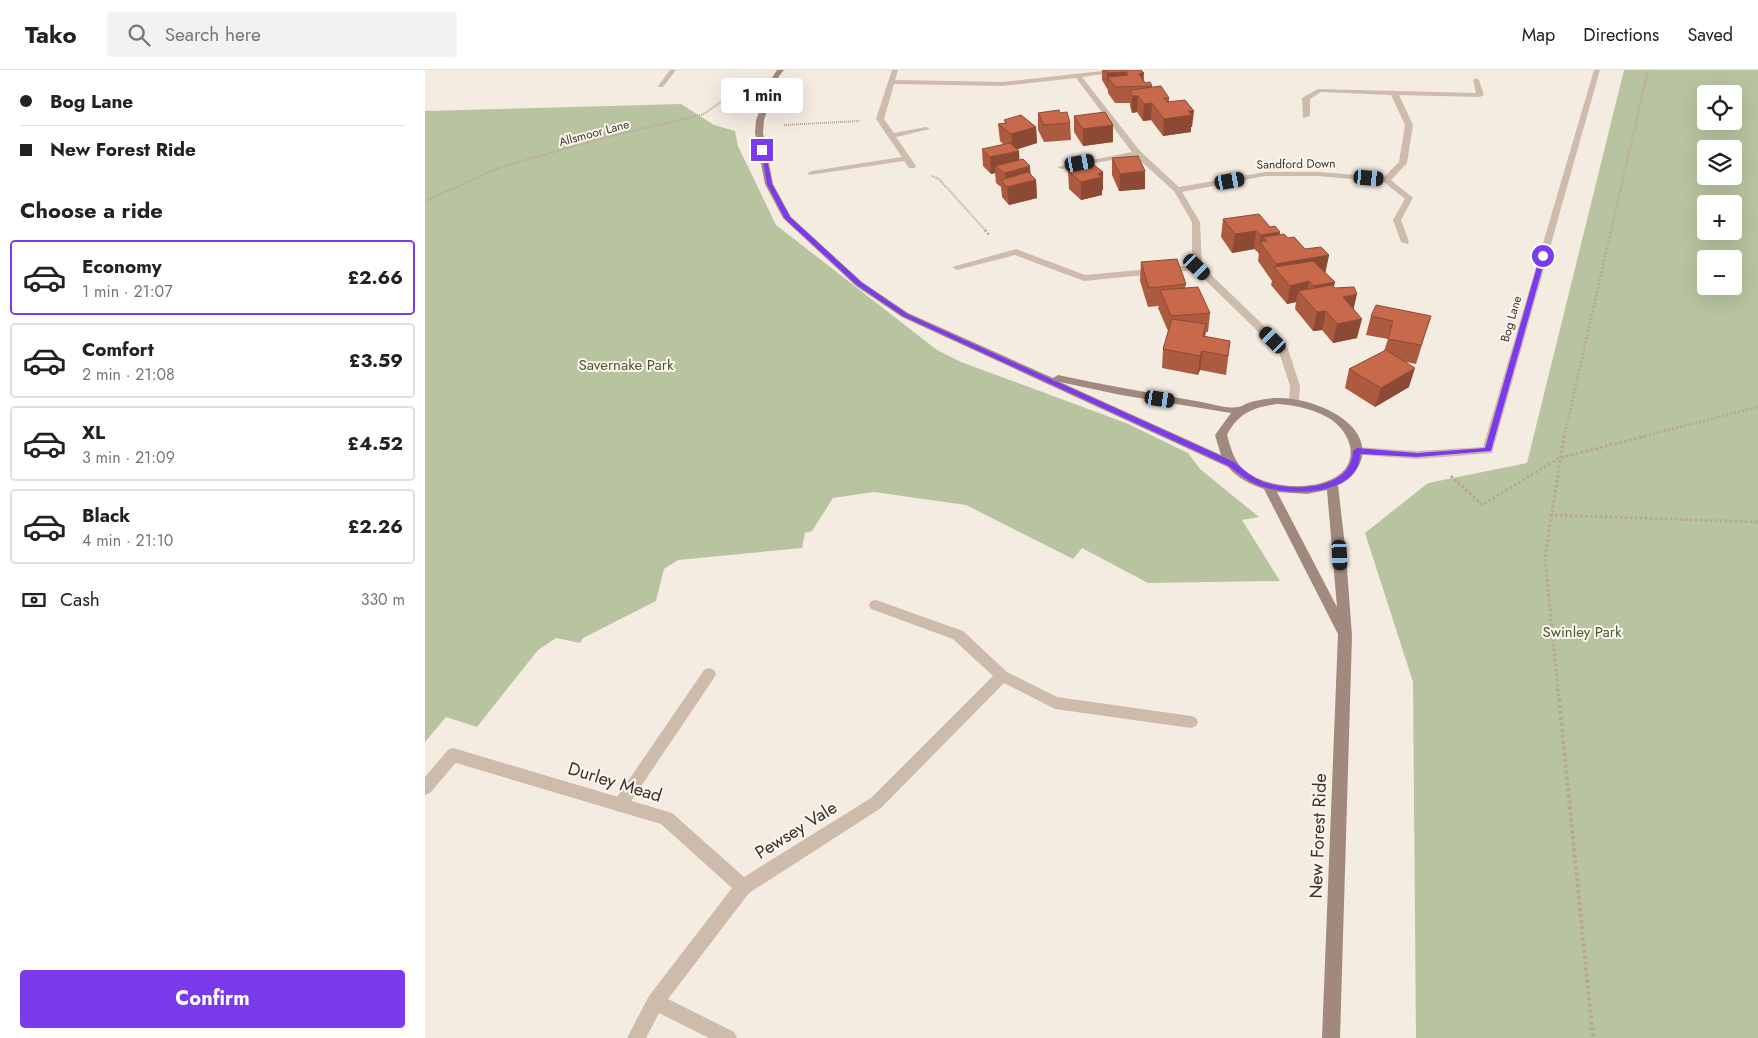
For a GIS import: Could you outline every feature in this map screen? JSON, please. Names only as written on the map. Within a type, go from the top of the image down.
[{"type":"main road","points":[[781,70],[776,76],[760,120],[759,133],[769,184],[787,218],[859,284],[905,315],[1232,464],[1248,477],[1268,485],[1286,490],[1310,490],[1332,484],[1348,473],[1356,459],[1357,451],[1350,431],[1336,418],[1317,408],[1294,401],[1256,404],[1238,412],[1228,420],[1221,435],[1232,464]]},
{"type":"main road","points":[[1033,373],[1121,392],[1238,412]]},
{"type":"main road","name":"New Forest Ride","points":[[1331,1038],[1345,636],[1340,555],[1332,484]]},
{"type":"main road","name":"New Forest Ride","points":[[1268,485],[1345,636]]},
{"type":"street","points":[[661,86],[673,70]]},
{"type":"street","points":[[812,173],[910,162],[881,119],[895,70]]},
{"type":"street","points":[[892,82],[1001,84],[1129,70]]},
{"type":"street","name":"Bog Lane","points":[[1357,451],[1417,455],[1488,450],[1597,70]]},
{"type":"street","points":[[1079,76],[1137,153],[1177,190],[1196,222],[1197,267],[1284,351],[1295,386],[1294,401]]},
{"type":"street","points":[[1306,116],[1306,98],[1321,90],[1480,95],[1476,80]]},
{"type":"street","points":[[1394,93],[1409,125],[1403,163],[1386,180],[1409,198],[1397,220],[1405,242]]},
{"type":"street","points":[[892,136],[926,129]]},
{"type":"street","points":[[1061,167],[1137,153]]},
{"type":"street","name":"Sandford Down","points":[[1177,190],[1265,174],[1318,174],[1386,180]]},
{"type":"street","points":[[957,267],[1015,252],[1084,278],[1197,267]]},
{"type":"street","points":[[875,605],[958,635],[1003,676],[1055,703],[1191,722]]},
{"type":"street","points":[[620,804],[709,674]]},
{"type":"street","name":"Pewsey Vale","points":[[636,1038],[655,1002],[743,887],[877,803],[1003,676]]},
{"type":"street","name":"Durley Mead","points":[[425,788],[453,754],[666,818],[743,887]]},
{"type":"street","points":[[655,1002],[728,1038]]},
{"type":"path","points":[[1593,1038],[1545,557],[1559,458],[1648,70]]},
{"type":"path","name":"Allsmoor Lane","points":[[425,201],[501,167],[603,138],[704,114],[744,87],[749,81]]},
{"type":"path","points":[[778,126],[881,119]]},
{"type":"path","points":[[910,162],[939,179],[995,242],[1015,252]]},
{"type":"path","points":[[1482,505],[1559,458],[1758,407]]},
{"type":"path","points":[[1550,515],[1758,522]]},
{"type":"green space","name":"Swinley Park","points":[[1624,70],[1758,70],[1758,1038],[1416,1038],[1413,682],[1365,533],[1428,483],[1527,463]]},
{"type":"green space","name":"Savernake Park","points":[[681,104],[714,125],[735,131],[738,146],[776,225],[937,350],[961,362],[1126,423],[1188,453],[1200,469],[1259,517],[1242,520],[1280,581],[1148,583],[1082,548],[1073,559],[966,505],[874,492],[833,498],[812,531],[805,533],[802,548],[678,560],[664,569],[656,601],[583,638],[580,643],[556,638],[538,650],[477,727],[446,717],[425,742],[425,111]]},
{"type":"building","points":[[1106,70],[1141,70],[1144,73],[1139,74],[1145,83],[1150,82],[1152,86],[1115,87],[1108,77],[1128,75],[1126,72],[1107,73]]},
{"type":"building","points":[[1161,86],[1169,98],[1164,98],[1167,102],[1185,100],[1194,111],[1188,111],[1192,115],[1164,119],[1152,103],[1144,104],[1138,96],[1132,96],[1130,90]]},
{"type":"building","points":[[1059,110],[1060,113],[1067,112],[1070,123],[1044,125],[1038,113]]},
{"type":"building","points":[[1105,112],[1113,125],[1083,129],[1074,116]]},
{"type":"building","points":[[1021,115],[1036,127],[1011,134],[998,124],[1007,123],[1004,120]]},
{"type":"building","points":[[1010,143],[1019,151],[990,157],[982,149]]},
{"type":"building","points":[[1138,156],[1145,171],[1120,174],[1112,158]]},
{"type":"building","points":[[1023,159],[1030,166],[1005,173],[995,166]]},
{"type":"building","points":[[1089,161],[1103,172],[1098,174],[1102,177],[1081,182],[1068,171],[1087,167],[1081,162]]},
{"type":"building","points":[[1028,172],[1036,180],[1007,187],[1001,180]]},
{"type":"building","points":[[1259,214],[1270,227],[1275,226],[1280,232],[1261,235],[1256,231],[1235,234],[1223,219]]},
{"type":"building","points":[[1284,234],[1288,238],[1294,237],[1305,249],[1321,247],[1329,255],[1276,264],[1260,242],[1267,241],[1263,237]]},
{"type":"building","points":[[1177,259],[1186,284],[1149,288],[1141,262]]},
{"type":"building","points":[[1313,261],[1335,282],[1314,286],[1309,281],[1290,286],[1274,267]]},
{"type":"building","points":[[1332,285],[1335,288],[1354,287],[1357,294],[1343,297],[1362,319],[1337,324],[1326,311],[1317,312],[1298,291]]},
{"type":"building","points":[[1198,287],[1210,313],[1171,316],[1160,290]]},
{"type":"building","points":[[1376,305],[1431,316],[1421,345],[1388,339],[1393,321],[1371,316]]},
{"type":"building","points":[[1172,319],[1206,324],[1203,336],[1230,341],[1228,356],[1202,351],[1200,356],[1163,349]]},
{"type":"building","points":[[1386,350],[1415,368],[1381,388],[1349,369]]},
{"type":"route","points":[[762,150],[769,184],[787,218],[859,284],[905,315],[1232,464],[1248,477],[1262,484],[1286,490],[1310,490],[1332,484],[1348,473],[1356,459],[1357,451],[1417,455],[1488,450],[1499,405],[1543,256]]}]
